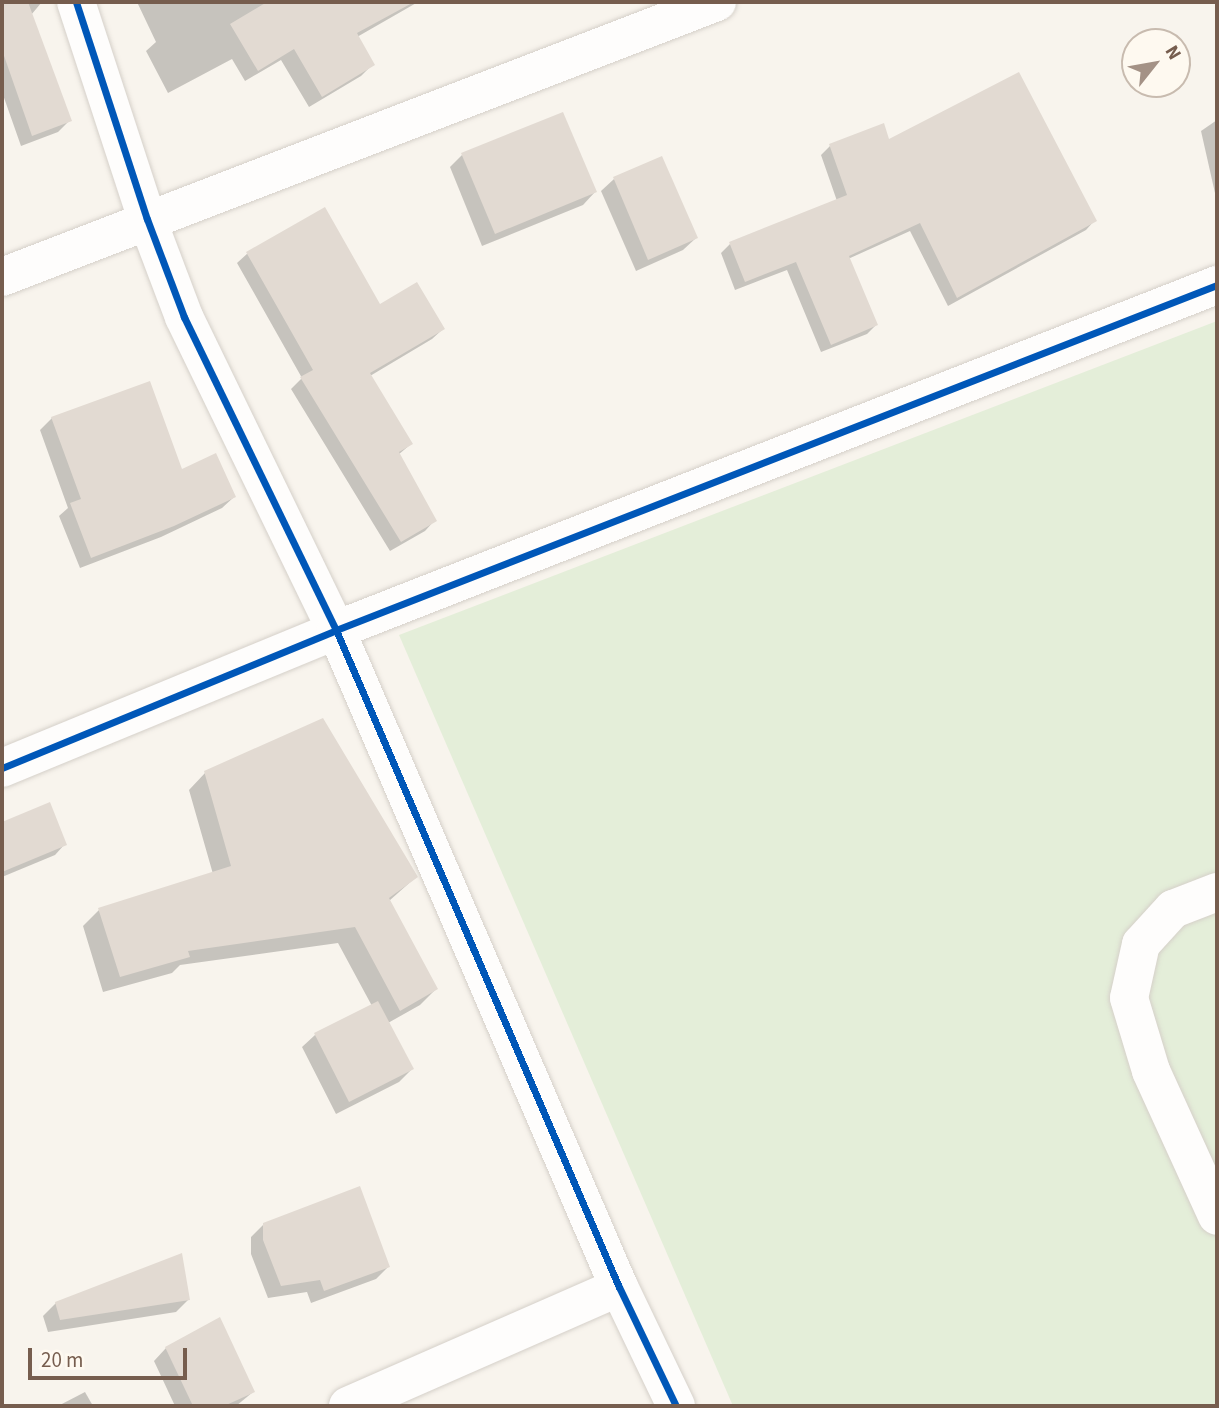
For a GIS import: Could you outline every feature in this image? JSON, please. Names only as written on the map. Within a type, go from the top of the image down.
[{"type":"street","points":[[76,2],[147,219],[184,317],[336,630],[619,1287],[676,1406]]},
{"type":"street","points":[[2,277],[717,2]]},
{"type":"street","points":[[2,768],[336,630],[1217,285]]},
{"type":"street","points":[[1217,892],[1173,909],[1141,944],[1129,998],[1151,1070],[1217,1216]]},
{"type":"street","points":[[348,1406],[619,1287]]},
{"type":"green space","points":[[1217,321],[1217,1406],[733,1406],[399,635]]},
{"type":"building","points":[[2,2],[28,2],[72,121],[32,136],[2,50]]},
{"type":"building","points":[[267,2],[414,2],[357,33],[375,65],[322,97],[294,49],[258,71],[230,24]]},
{"type":"building","points":[[1019,72],[1097,221],[957,298],[920,223],[849,256],[878,325],[831,345],[796,262],[745,282],[729,242],[847,195],[829,144],[884,123],[889,139]]},
{"type":"building","points":[[563,112],[597,192],[495,234],[461,153]]},
{"type":"building","points":[[662,156],[698,238],[648,260],[613,177]]},
{"type":"building","points":[[325,207],[380,304],[417,282],[445,329],[370,373],[413,444],[399,452],[437,521],[401,542],[300,377],[313,370],[246,252]]},
{"type":"building","points":[[150,381],[182,469],[216,453],[236,497],[174,526],[91,558],[70,503],[81,499],[51,417]]},
{"type":"building","points":[[323,718],[418,877],[389,898],[438,989],[400,1011],[355,927],[188,951],[190,957],[120,977],[98,908],[231,866],[204,771]]},
{"type":"building","points":[[50,802],[67,845],[2,872],[2,822]]},
{"type":"building","points":[[378,1001],[414,1069],[349,1102],[314,1033]]},
{"type":"building","points":[[360,1186],[390,1267],[324,1291],[320,1280],[281,1286],[263,1240],[263,1223]]},
{"type":"building","points":[[182,1253],[190,1300],[60,1320],[55,1302]]},
{"type":"building","points":[[220,1317],[255,1392],[224,1406],[193,1406],[165,1347]]},
{"type":"cycle path","points":[[76,2],[147,219],[184,317],[336,630],[619,1287],[676,1406]]},
{"type":"cycle path","points":[[2,768],[336,630],[1217,285]]}]
